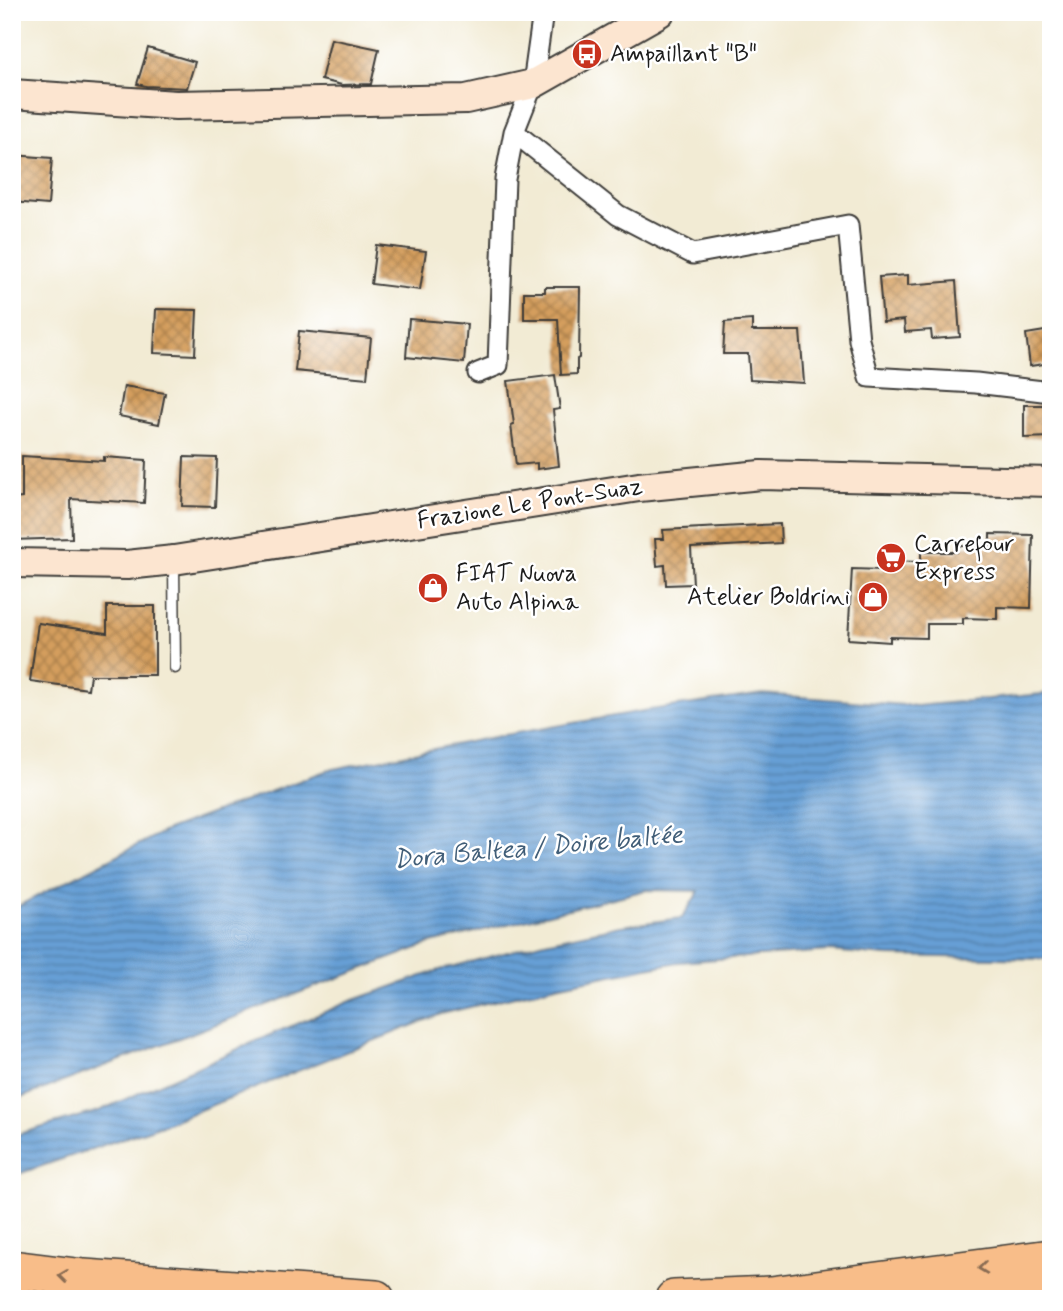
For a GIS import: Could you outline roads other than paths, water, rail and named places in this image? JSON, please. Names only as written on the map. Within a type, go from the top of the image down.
[{"type":"highway","points":[[674,1299],[771,1295],[1051,1258]]},
{"type":"highway","points":[[12,1269],[85,1278],[376,1299]]},
{"type":"highway","points":[[962,1299],[1051,1287]]},
{"type":"main road","points":[[12,94],[176,105],[466,99],[533,84],[660,12]]},
{"type":"main road","name":"Frazione Le Pont-Suaz","points":[[12,563],[127,565],[174,560],[639,487],[761,475],[1051,482]]},
{"type":"street","points":[[478,373],[498,365],[505,179],[514,132],[533,84],[543,12]]},
{"type":"street","points":[[514,132],[618,215],[693,254],[848,225],[859,340],[869,377],[976,383],[1051,392]]},
{"type":"lane","points":[[174,560],[175,668]]},
{"type":"water","name":"Dora Baltea / Doire baltée","points":[[1051,693],[1051,959],[887,956],[829,951],[678,962],[556,986],[441,1014],[162,1125],[12,1176],[12,1136],[99,1111],[351,1001],[440,970],[545,942],[621,926],[682,918],[699,891],[646,890],[431,943],[12,1101],[12,909],[165,831],[328,770],[643,711],[762,694],[917,706]]},
{"type":"place","name":"Ampaillant \"B\"","points":[[587,54]]},
{"type":"place","name":"Carrefour Express","points":[[891,558]]},
{"type":"place","name":"FIAT Nuova Auto Alpina","points":[[433,588]]},
{"type":"place","name":"Atelier Boldrini","points":[[873,597]]}]
